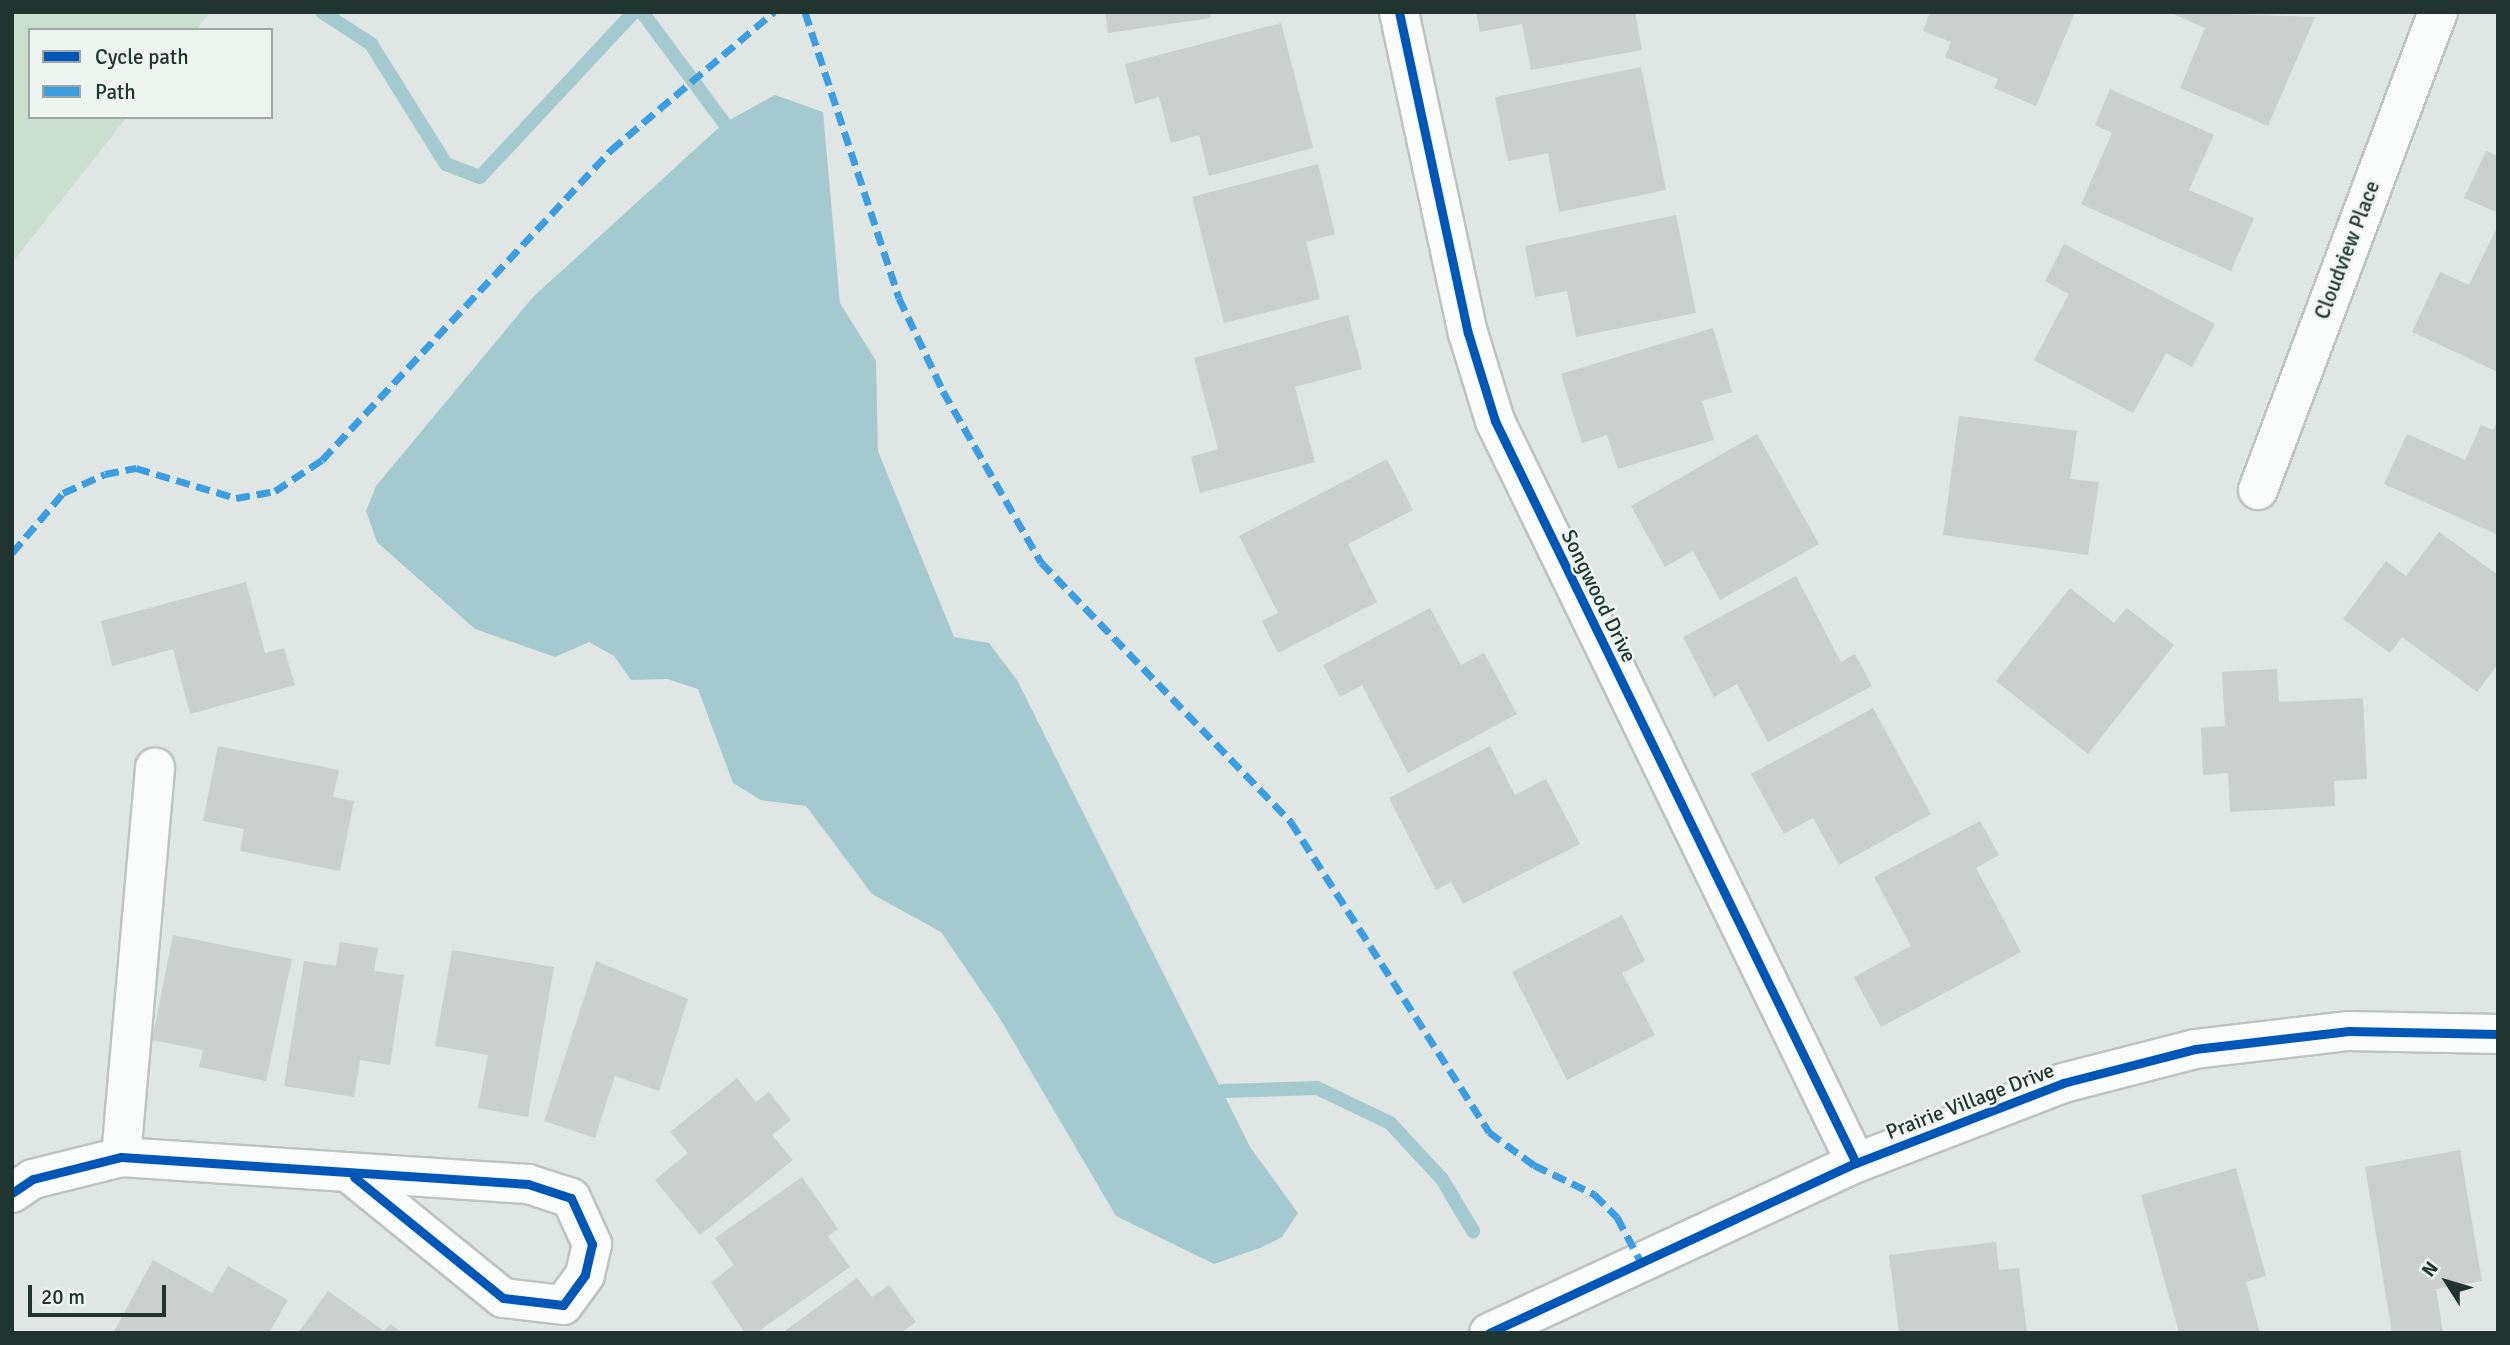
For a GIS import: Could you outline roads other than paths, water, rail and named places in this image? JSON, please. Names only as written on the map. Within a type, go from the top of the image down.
[{"type":"street","name":"Songwood Drive","points":[[1399,12],[1468,333],[1495,421],[1856,1163]]},
{"type":"street","name":"Cloudview Place","points":[[2258,490],[2438,12]]},
{"type":"street","points":[[121,1157],[155,767]]},
{"type":"street","name":"Prairie Village Drive","points":[[1489,1333],[1856,1163],[2063,1083],[2196,1049],[2349,1031],[2498,1034]]},
{"type":"street","points":[[12,1193],[33,1179],[121,1157],[354,1178],[527,1184],[571,1198],[592,1244],[585,1275],[563,1305],[503,1297],[354,1178]]},
{"type":"water","points":[[775,95],[823,112],[840,303],[876,361],[878,451],[954,637],[989,643],[1017,680],[1250,1147],[1298,1213],[1282,1237],[1260,1248],[1214,1264],[1116,1216],[999,1017],[941,932],[872,894],[806,806],[761,800],[733,783],[698,689],[667,679],[631,680],[614,656],[589,642],[555,657],[475,629],[377,542],[366,511],[376,486],[533,297],[724,123]]},
{"type":"waterway","points":[[322,12],[371,44],[446,164],[480,177],[634,12]]},
{"type":"waterway","points":[[642,12],[724,123]]},
{"type":"waterway","points":[[1223,1091],[1317,1088],[1390,1123],[1442,1179],[1473,1231]]}]
